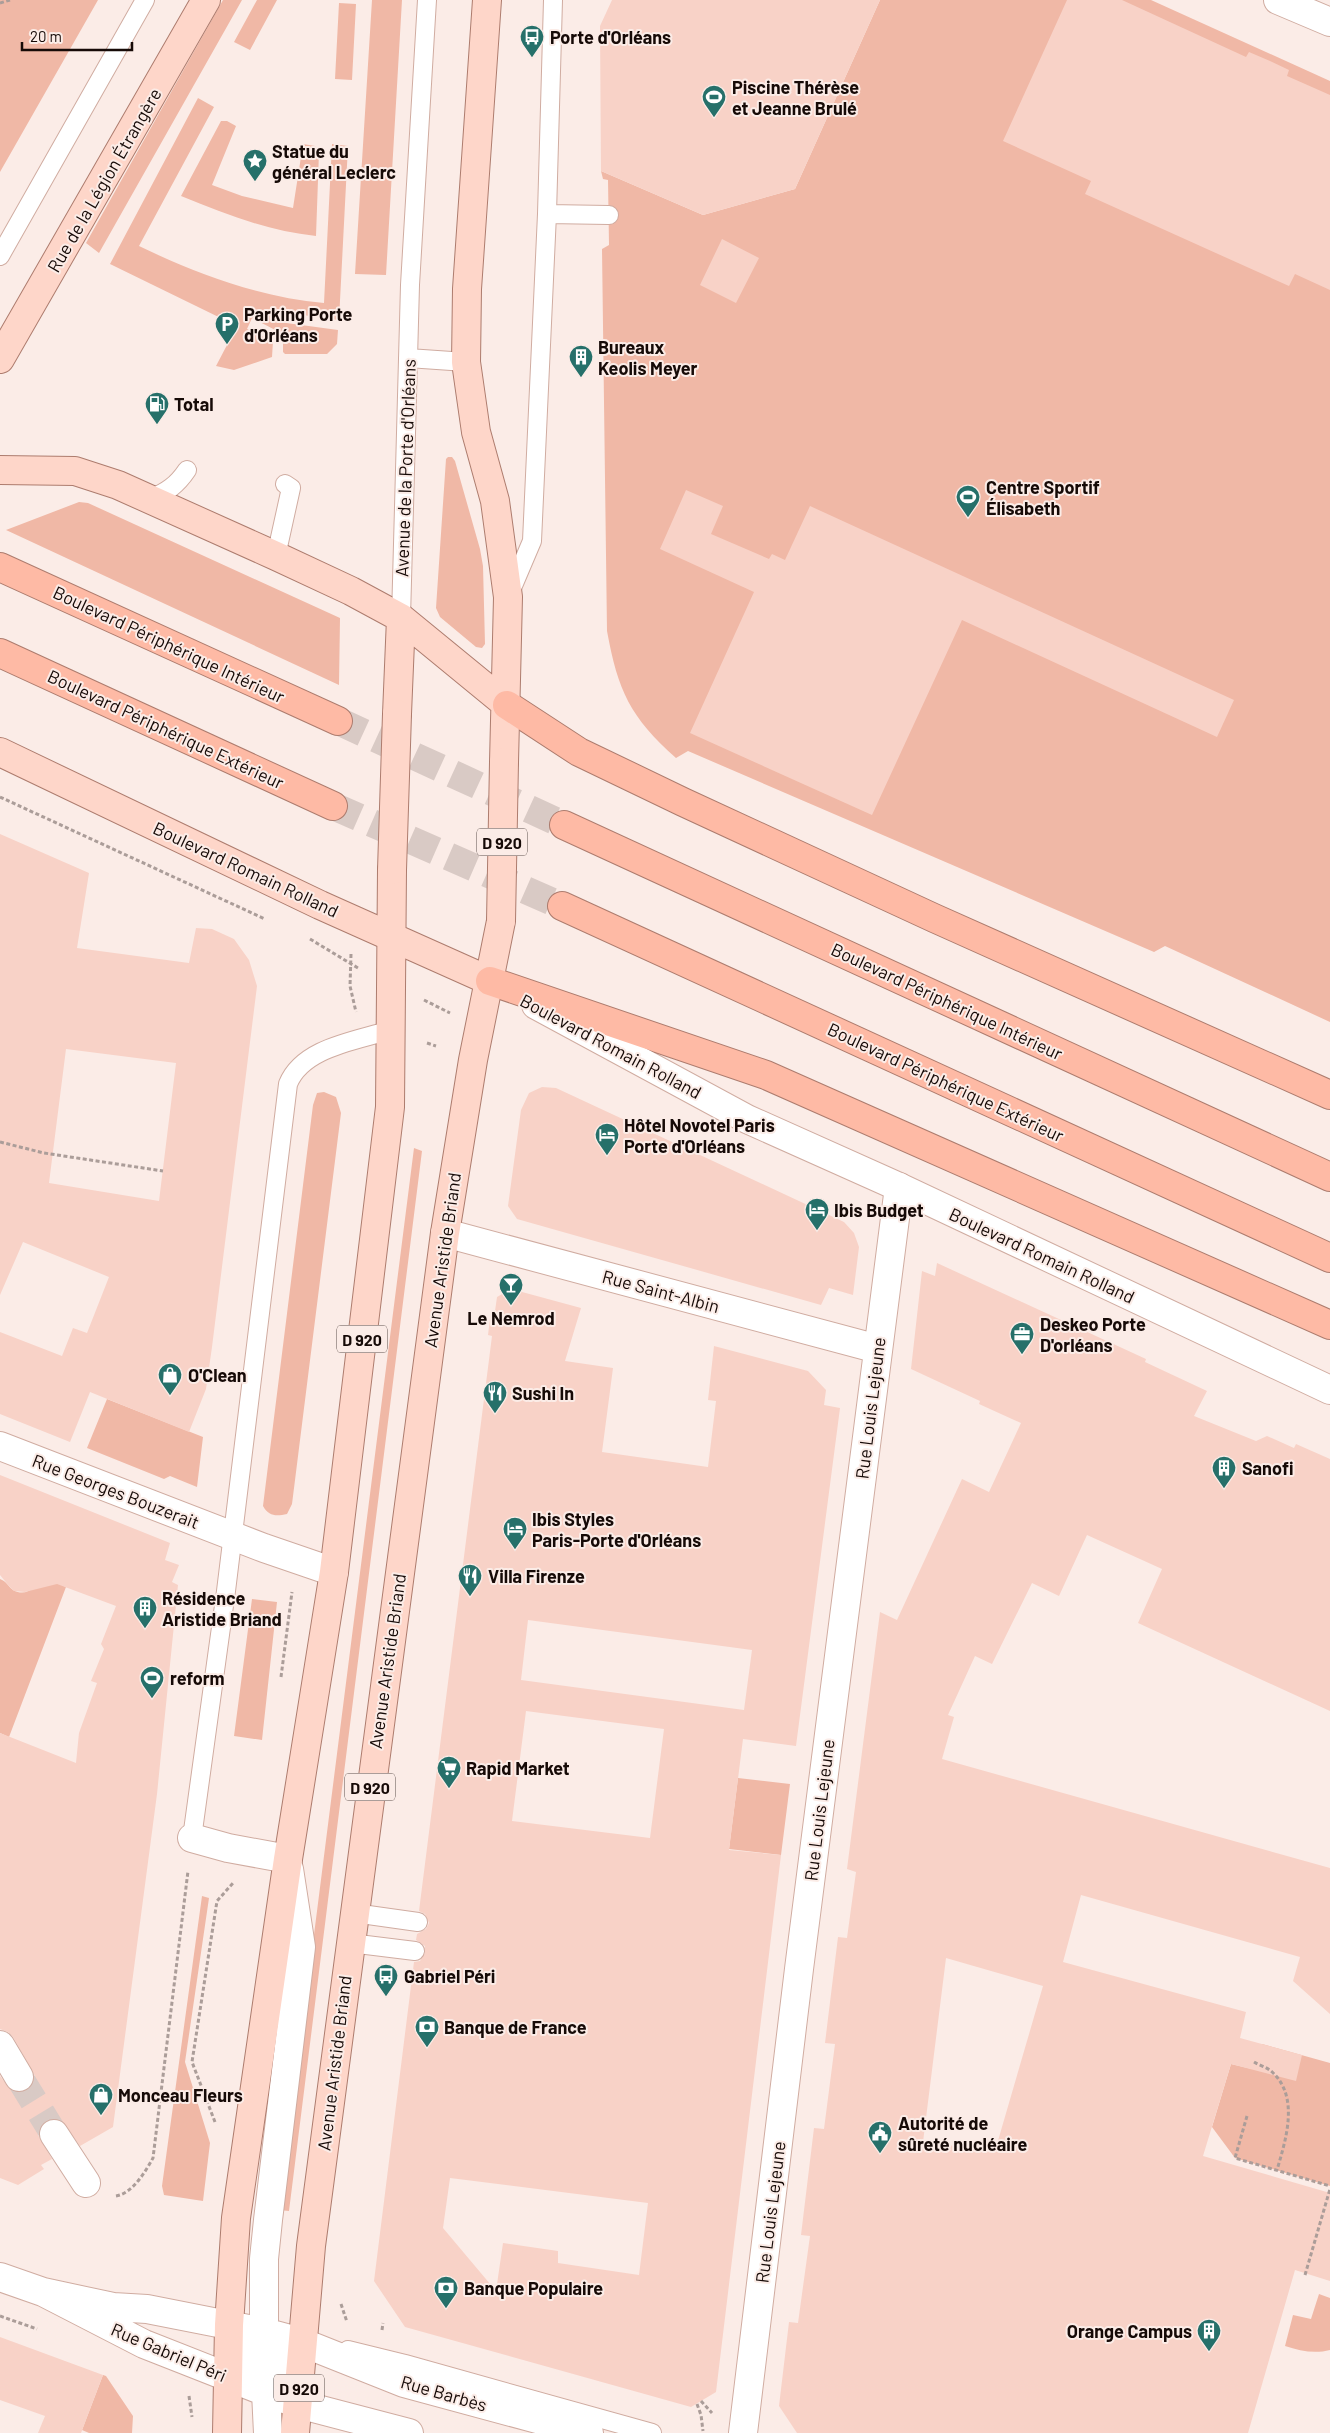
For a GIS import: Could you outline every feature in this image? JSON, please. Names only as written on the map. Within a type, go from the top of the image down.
[{"type":"highway","name":"Boulevard Périphérique Intérieur","points":[[0,567],[338,721]]},
{"type":"highway","name":"Boulevard Périphérique Extérieur","points":[[0,653],[332,806]]},
{"type":"highway","points":[[507,705],[580,752],[683,802],[934,918],[1330,1095]]},
{"type":"highway","name":"Boulevard Périphérique Intérieur","points":[[564,825],[1330,1177]]},
{"type":"highway","name":"Boulevard Périphérique Extérieur","points":[[562,906],[1330,1258]]},
{"type":"highway","points":[[490,981],[766,1074],[1330,1325]]},
{"type":"highway","points":[[1288,1158],[1330,1172]]},
{"type":"main road","name":"Rue de la Légion Étrangère","points":[[0,360],[206,0]]},
{"type":"main road","points":[[487,0],[467,289],[466,362],[476,432],[494,501],[508,597],[507,705]]},
{"type":"main road","points":[[1278,0],[1330,22]]},
{"type":"main road","points":[[0,470],[75,471],[118,485],[276,556],[351,591],[401,618],[507,705]]},
{"type":"main road","name":"Avenue de la Porte d'Orléans","points":[[391,936],[401,618]]},
{"type":"main road","name":"D 920","points":[[490,981],[501,921],[507,705]]},
{"type":"main road","name":"Boulevard Romain Rolland","points":[[0,752],[490,981],[747,1119],[899,1187],[1330,1390]]},
{"type":"main road","name":"D 920","points":[[227,2433],[229,2325],[236,2218],[288,1859],[334,1572],[390,1107],[391,936]]},
{"type":"main road","name":"Avenue Aristide Briand","points":[[295,2433],[301,2342],[311,2246],[444,1233],[480,1027],[490,981]]},
{"type":"main road","name":"Rue Louis Lejeune","points":[[743,2433],[899,1187]]},
{"type":"main road","name":"Rue Saint-Albin","points":[[444,1233],[878,1349]]},
{"type":"main road","name":"Rue Georges Bouzerait","points":[[0,1446],[334,1572]]},
{"type":"main road","points":[[192,1838],[258,1854],[288,1859],[301,1947],[264,2260],[264,2332],[298,2404],[409,2433]]},
{"type":"main road","points":[[0,2045],[19,2077]]},
{"type":"main road","points":[[54,2134],[86,2183]]},
{"type":"main road","name":"Rue Gabriel Péri","points":[[0,2276],[43,2292],[144,2344],[298,2404]]},
{"type":"main road","name":"Rue Gabriel Péri","points":[[43,2292],[113,2307],[147,2309],[264,2332],[301,2342]]},
{"type":"main road","points":[[229,2325],[266,2392],[268,2433]]},
{"type":"main road","name":"Rue Barbès","points":[[301,2342],[404,2383],[589,2433]]},
{"type":"lane","points":[[0,256],[145,0]]},
{"type":"lane","name":"Avenue de la Porte d'Orléans","points":[[401,618],[408,358],[426,0]]},
{"type":"lane","points":[[508,597],[532,541],[547,214],[554,0]]},
{"type":"lane","points":[[547,214],[609,215]]},
{"type":"lane","points":[[408,358],[466,362]]},
{"type":"lane","points":[[150,499],[163,494],[178,484],[187,470]]},
{"type":"lane","points":[[276,556],[291,488],[285,484]]},
{"type":"lane","points":[[192,1838],[288,1084],[293,1073],[311,1058],[328,1050],[390,1030]]},
{"type":"lane","points":[[354,1913],[418,1922]]},
{"type":"lane","points":[[350,1943],[415,1951]]},
{"type":"lane","points":[[301,2342],[379,2357],[652,2433]]},
{"type":"path","points":[[0,3],[10,0]]},
{"type":"path","name":"Boulevard Romain Rolland","points":[[0,797],[270,921]]},
{"type":"path","name":"Boulevard Romain Rolland","points":[[306,937],[349,964],[480,1027]]},
{"type":"path","points":[[349,964],[350,986],[360,1040]]},
{"type":"path","points":[[427,1043],[436,1046]]},
{"type":"path","points":[[0,1142],[44,1153],[163,1171]]},
{"type":"path","points":[[86,2183],[102,2198],[122,2195],[143,2176],[153,2158],[192,1838]]},
{"type":"path","points":[[245,2157],[223,2139],[192,2062],[217,1901],[258,1854]]},
{"type":"path","points":[[1254,2062],[1270,2071],[1281,2083],[1286,2098],[1289,2116],[1286,2137],[1277,2170]]},
{"type":"path","points":[[1247,2116],[1235,2158],[1330,2187],[1305,2275]]},
{"type":"path","points":[[697,2404],[701,2415],[703,2431]]},
{"type":"shaded area","points":[[0,0],[98,0],[0,172]]},
{"type":"shaded area","points":[[223,0],[242,0],[99,253],[86,243]]},
{"type":"shaded area","points":[[257,0],[277,0],[250,50],[234,42]]},
{"type":"shaded area","points":[[372,0],[402,0],[386,275],[355,274]]},
{"type":"shaded area","name":"Centre Sportif Élisabeth","points":[[880,0],[1151,0],[1330,81],[1330,1022],[1165,946],[1154,952],[688,751],[676,758],[647,729],[628,702],[616,670],[607,631],[602,249],[609,245],[608,180],[603,179],[601,171],[703,215],[795,189]]},
{"type":"shaded area","points":[[339,3],[356,4],[352,80],[335,79]]},
{"type":"shaded area","points":[[198,98],[214,107],[139,246],[183,266],[229,283],[276,296],[324,303],[332,144],[348,146],[339,320],[281,312],[279,322],[338,330],[337,344],[327,354],[285,354],[283,352],[283,334],[252,318],[247,329],[273,341],[272,357],[234,370],[216,366],[237,326],[110,264]]},
{"type":"shaded area","points":[[221,121],[227,121],[236,126],[212,185],[242,196],[293,208],[303,144],[315,146],[319,152],[316,236],[264,226],[181,196]]},
{"type":"shaded area","points":[[452,457],[455,461],[480,549],[483,566],[485,644],[482,648],[476,647],[440,617],[436,608],[446,459]]},
{"type":"shaded area","points":[[79,502],[88,503],[340,618],[339,685],[6,530]]},
{"type":"shaded area","points":[[324,1092],[336,1097],[341,1113],[292,1504],[287,1514],[277,1515],[271,1514],[263,1506],[313,1105],[317,1093]]},
{"type":"shaded area","points":[[414,1148],[422,1151],[289,2211],[279,2210]]},
{"type":"shaded area","points":[[107,1399],[203,1437],[197,1487],[170,1476],[164,1479],[87,1448]]},
{"type":"shaded area","points":[[43,1576],[66,1587],[9,1737],[0,1733],[0,1579],[13,1590],[23,1593],[31,1590]]},
{"type":"shaded area","points":[[252,1599],[277,1602],[262,1740],[234,1736]]},
{"type":"shaded area","points":[[738,1778],[790,1784],[781,1855],[729,1849]]},
{"type":"shaded area","points":[[202,1896],[209,1898],[185,2062],[210,2143],[203,2201],[164,2195],[162,2186]]},
{"type":"shaded area","points":[[1262,2044],[1330,2063],[1330,2186],[1235,2158],[1212,2127],[1231,2064],[1252,2069],[1258,2059]]},
{"type":"shaded area","points":[[1319,2294],[1330,2298],[1330,2350],[1319,2352],[1285,2346],[1293,2315],[1311,2319]]},
{"type":"shaded area","points":[[103,2375],[106,2376],[133,2416],[132,2433],[89,2433],[82,2430]]},
{"type":"building","name":"Piscine Thérèse et Jeanne Brulé","points":[[612,0],[880,0],[795,189],[703,215],[601,171],[600,26]]},
{"type":"building","points":[[1067,0],[1122,0],[1246,57],[1249,52],[1270,61],[1289,70],[1287,76],[1330,95],[1330,290],[1295,274],[1289,286],[1085,194],[1091,181],[1003,141]]},
{"type":"building","points":[[722,239],[759,258],[736,303],[700,285]]},
{"type":"building","points":[[686,490],[723,506],[711,534],[769,559],[772,554],[785,560],[810,506],[1234,700],[1217,737],[962,620],[872,815],[690,733],[754,592],[660,549]]},
{"type":"building","points":[[0,834],[89,873],[77,948],[189,963],[196,928],[212,929],[234,939],[249,960],[257,986],[206,1389],[189,1432],[90,1392],[70,1442],[0,1414],[0,1332],[62,1356],[73,1328],[87,1333],[109,1277],[23,1242],[0,1295]],"holes":[[[66,1049],[176,1063],[159,1201],[49,1183]]]},
{"type":"building","points":[[542,1087],[556,1088],[844,1222],[854,1233],[859,1247],[853,1295],[829,1288],[821,1305],[517,1219],[508,1206],[521,1110],[529,1093]]},
{"type":"building","points":[[937,1263],[1146,1359],[1145,1362],[1207,1391],[1194,1416],[1256,1441],[1267,1436],[1294,1448],[1296,1444],[1330,1459],[1330,1711],[1138,1623],[1162,1569],[1087,1535],[1059,1596],[1032,1583],[992,1664],[975,1656],[948,1715],[954,1717],[942,1759],[1330,1868],[1330,2014],[1293,1981],[1300,1957],[1081,1895],[1063,1962],[1246,2012],[1240,2038],[1302,2055],[1296,2081],[1231,2064],[1203,2156],[1330,2193],[1330,2281],[1295,2270],[1248,2433],[797,2433],[779,2406],[789,2322],[798,2323],[810,2236],[801,2235],[814,2128],[824,2129],[835,2044],[825,2043],[838,1937],[847,1938],[856,1872],[847,1869],[880,1612],[897,1620],[962,1479],[989,1492],[1021,1423],[979,1404],[980,1401],[911,1369],[922,1271],[935,1276]],"holes":[[[946,1958],[1043,1986],[995,2151],[923,2142]]]},
{"type":"building","points":[[511,1289],[581,1308],[565,1361],[613,1368],[602,1452],[708,1467],[716,1401],[708,1400],[714,1346],[808,1371],[826,1390],[824,1405],[840,1408],[796,1746],[743,1739],[729,1850],[781,1855],[716,2392],[691,2407],[405,2327],[374,2281],[414,1962],[420,1961],[425,1953],[425,1946],[416,1940],[417,1934],[426,1929],[429,1923],[425,1914],[419,1911],[492,1336],[488,1335],[491,1311],[495,1311],[497,1297]],"holes":[[[528,1620],[752,1650],[744,1710],[521,1680]],[[526,1711],[664,1729],[650,1838],[512,1821]],[[450,2178],[648,2203],[639,2275],[558,2263],[558,2251],[503,2243],[496,2291],[443,2228]]]},
{"type":"building","points":[[0,1475],[170,1543],[165,1560],[179,1565],[172,1582],[178,1585],[157,1794],[113,2127],[80,2146],[61,2120],[54,2118],[46,2121],[40,2127],[38,2135],[52,2159],[41,2165],[44,2169],[18,2185],[0,2178],[0,2076],[11,2090],[19,2093],[27,2090],[33,2084],[35,2076],[13,2037],[8,2032],[0,2029],[0,1733],[76,1763],[79,1733],[97,1683],[91,1681],[104,1649],[101,1644],[116,1606],[57,1584],[25,1592],[14,1591],[9,1586],[0,1575]]},
{"type":"building","points":[[0,2337],[103,2375],[81,2433],[38,2433],[45,2416],[0,2400]]},
{"type":"tunnel","points":[[338,721],[564,825]]},
{"type":"tunnel","points":[[333,806],[562,906]]},
{"type":"tunnel","points":[[19,2077],[54,2134]]},
{"type":"place","name":"Porte d'Orléans","points":[[532,58]]},
{"type":"place","name":"Piscine Thérèse et Jeanne Brulé","points":[[714,118]]},
{"type":"place","name":"Statue du général Leclerc","points":[[255,182]]},
{"type":"place","name":"Parking Porte d'Orléans","points":[[227,345]]},
{"type":"place","name":"Bureaux Keolis Meyer","points":[[581,378]]},
{"type":"place","name":"Total","points":[[157,425]]},
{"type":"place","name":"Centre Sportif Élisabeth","points":[[968,518]]},
{"type":"place","name":"Hôtel Novotel Paris Porte d'Orléans","points":[[607,1156]]},
{"type":"place","name":"Ibis Budget","points":[[817,1231]]},
{"type":"place","name":"Le Nemrod","points":[[511,1306]]},
{"type":"place","name":"Deskeo Porte D'orléans","points":[[1022,1355]]},
{"type":"place","name":"O'Clean","points":[[170,1396]]},
{"type":"place","name":"Sushi In","points":[[495,1414]]},
{"type":"place","name":"Sanofi","points":[[1224,1489]]},
{"type":"place","name":"Ibis Styles Paris-Porte d'Orléans","points":[[515,1550]]},
{"type":"place","name":"Villa Firenze","points":[[470,1597]]},
{"type":"place","name":"Résidence Aristide Briand","points":[[145,1629]]},
{"type":"place","name":"reform","points":[[152,1699]]},
{"type":"place","name":"Rapid Market","points":[[449,1789]]},
{"type":"place","name":"Gabriel Péri","points":[[386,1997]]},
{"type":"place","name":"Banque de France","points":[[427,2048]]},
{"type":"place","name":"Monceau Fleurs","points":[[101,2116]]},
{"type":"place","name":"Autorité de sûreté nucléaire","points":[[880,2154]]},
{"type":"place","name":"Banque Populaire","points":[[446,2309]]},
{"type":"place","name":"Orange Campus","points":[[1209,2352]]}]
